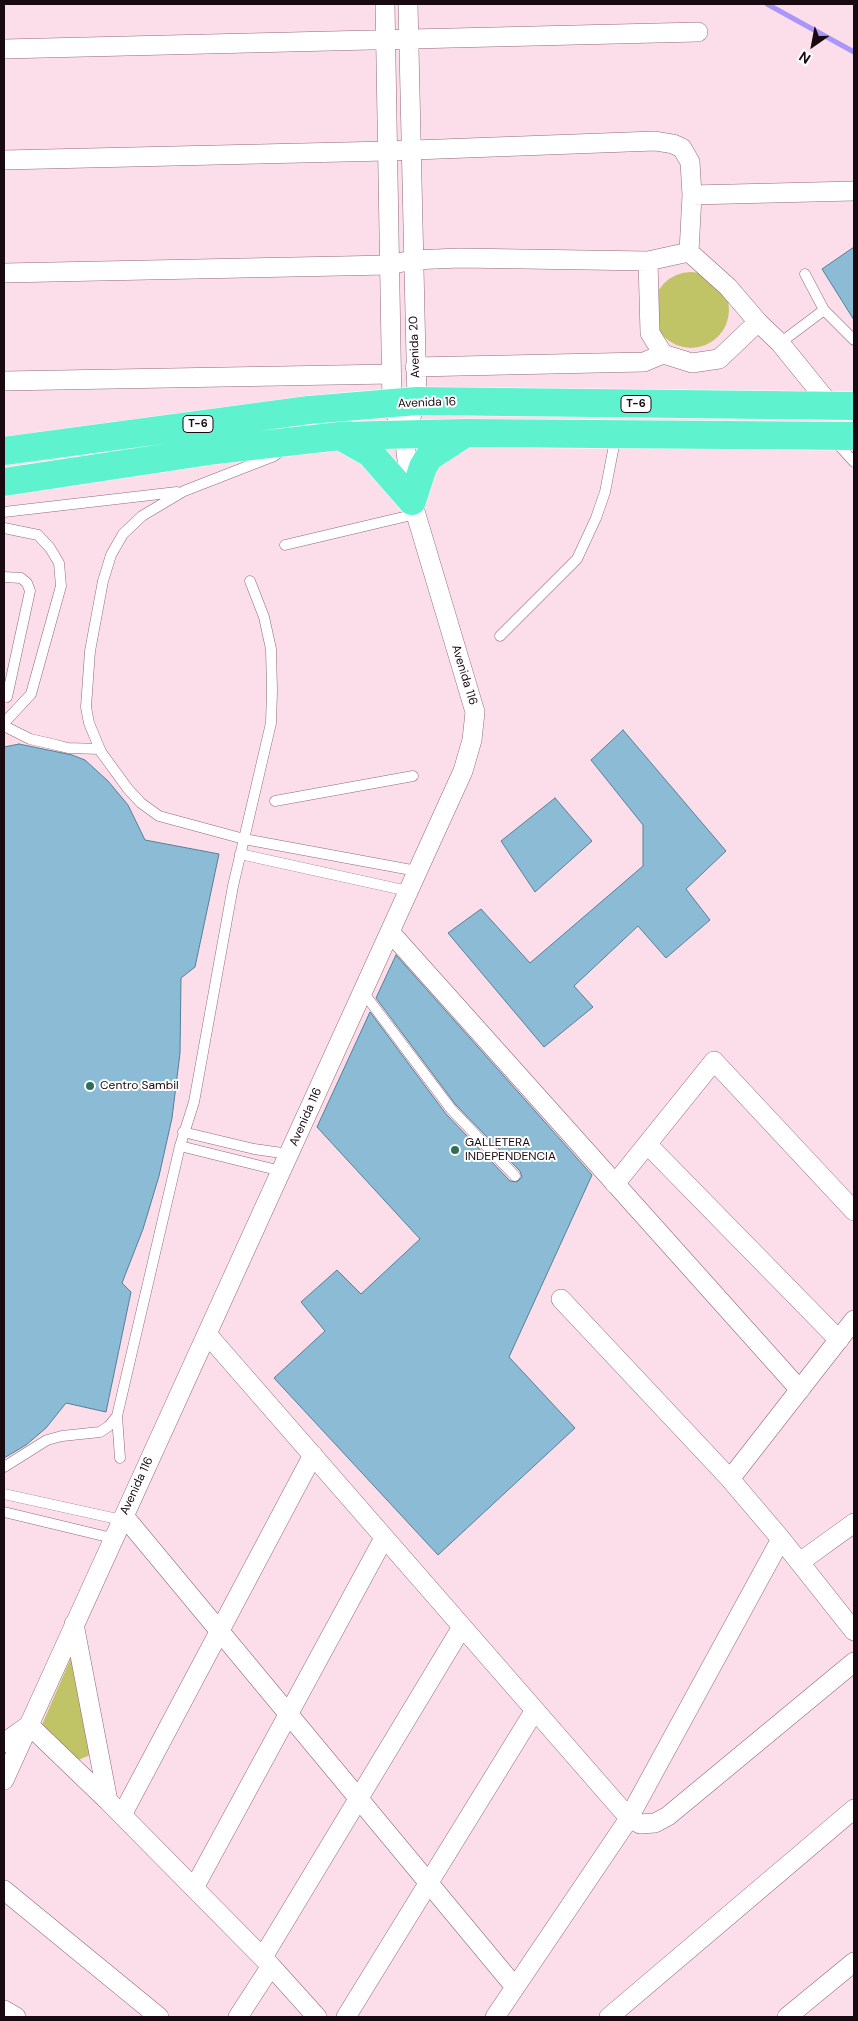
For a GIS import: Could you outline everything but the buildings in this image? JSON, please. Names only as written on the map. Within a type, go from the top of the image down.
[{"type":"highway","name":"Avenida 16","points":[[4,451],[309,410],[405,402],[842,406]]},
{"type":"highway","name":"T-6","points":[[4,482],[292,441],[340,436],[466,433],[841,435]]},
{"type":"highway","points":[[414,507],[423,467],[429,457],[466,433]]},
{"type":"highway","points":[[340,436],[370,454],[414,507]]},
{"type":"street","name":"Avenida 20","points":[[385,4],[391,374],[405,402]]},
{"type":"street","name":"Avenida 20","points":[[404,435],[405,402],[415,367],[408,4]]},
{"type":"street","points":[[4,49],[698,32]]},
{"type":"street","points":[[4,160],[387,151],[655,141],[673,144],[682,148],[690,162],[692,195],[689,252]]},
{"type":"street","points":[[692,195],[854,191]]},
{"type":"street","points":[[4,273],[389,265],[412,260],[460,258],[648,261],[689,252]]},
{"type":"street","points":[[689,252],[728,287],[758,322],[842,406]]},
{"type":"street","points":[[648,261],[650,333],[663,354]]},
{"type":"street","points":[[415,367],[644,362],[663,354],[692,363],[719,359],[758,322]]},
{"type":"street","points":[[4,381],[391,374]]},
{"type":"street","name":"Avenida 116","points":[[4,1780],[112,1538],[123,1518],[463,771],[472,740],[475,712],[414,507],[404,435]]},
{"type":"street","points":[[390,932],[800,1390]]},
{"type":"street","points":[[616,1184],[714,1061],[854,1211]]},
{"type":"street","points":[[647,1144],[839,1340]]},
{"type":"street","points":[[561,1300],[730,1479],[800,1562],[854,1631]]},
{"type":"street","points":[[730,1479],[854,1320]]},
{"type":"street","points":[[207,1334],[629,1818],[640,1824],[655,1823],[668,1816],[854,1662]]},
{"type":"street","points":[[122,1815],[313,1456]]},
{"type":"street","points":[[123,1518],[515,1988]]},
{"type":"street","points":[[800,1562],[854,1523]]},
{"type":"street","points":[[194,1888],[384,1538]]},
{"type":"street","points":[[495,2017],[629,1818],[781,1539]]},
{"type":"street","points":[[74,1624],[108,1801]]},
{"type":"street","points":[[238,2017],[358,1799],[462,1627]]},
{"type":"street","points":[[346,2017],[535,1710]]},
{"type":"street","points":[[4,1743],[29,1725],[108,1801],[267,1962],[317,2017]]},
{"type":"street","points":[[609,2017],[854,1809]]},
{"type":"street","points":[[4,1890],[159,2017]]},
{"type":"street","points":[[786,2017],[854,1962]]},
{"type":"street","points":[[4,2010],[16,2017]]},
{"type":"lane","points":[[805,274],[824,310],[854,340]]},
{"type":"lane","points":[[780,343],[824,310]]},
{"type":"lane","points":[[500,636],[576,559],[596,518],[605,492],[616,434]]},
{"type":"lane","points":[[841,435],[854,462]]},
{"type":"lane","points":[[292,441],[274,456],[184,491],[142,516],[123,534],[110,555],[91,642],[86,707],[89,723],[100,749],[128,789],[141,803],[159,816],[244,839],[417,872]]},
{"type":"lane","points":[[4,512],[184,491]]},
{"type":"lane","points":[[284,545],[414,507]]},
{"type":"lane","points":[[4,528],[38,535],[50,548],[59,563],[61,586],[31,694],[4,725],[30,739],[68,748],[100,749]]},
{"type":"lane","points":[[4,577],[21,578],[30,591],[5,698],[31,694]]},
{"type":"lane","points":[[120,1458],[117,1416],[183,1132],[194,1102],[240,854],[271,723],[270,649],[264,617],[250,582]]},
{"type":"lane","points":[[275,801],[413,776]]},
{"type":"lane","points":[[240,854],[408,891]]},
{"type":"lane","points":[[363,992],[451,1108],[515,1176]]},
{"type":"lane","points":[[183,1132],[254,1149],[285,1163]]},
{"type":"lane","points":[[180,1146],[285,1163]]},
{"type":"lane","points":[[4,1467],[47,1440],[62,1436],[100,1432],[109,1426],[117,1416]]},
{"type":"lane","points":[[4,1494],[123,1518]]},
{"type":"lane","points":[[4,1512],[112,1538]]},
{"type":"green space","points":[[691,272],[705,275],[718,283],[726,296],[729,310],[726,324],[718,337],[705,345],[691,348],[677,345],[664,337],[656,324],[653,310],[656,296],[664,283],[677,275]]},
{"type":"green space","points":[[74,1651],[90,1755],[76,1761],[41,1727]]},
{"type":"waterway","points":[[767,4],[854,52]]},
{"type":"place","name":"Centro Sambil","points":[[90,1086]]},
{"type":"place","name":"GALLETERA INDEPENDENCIA","points":[[455,1150]]}]
